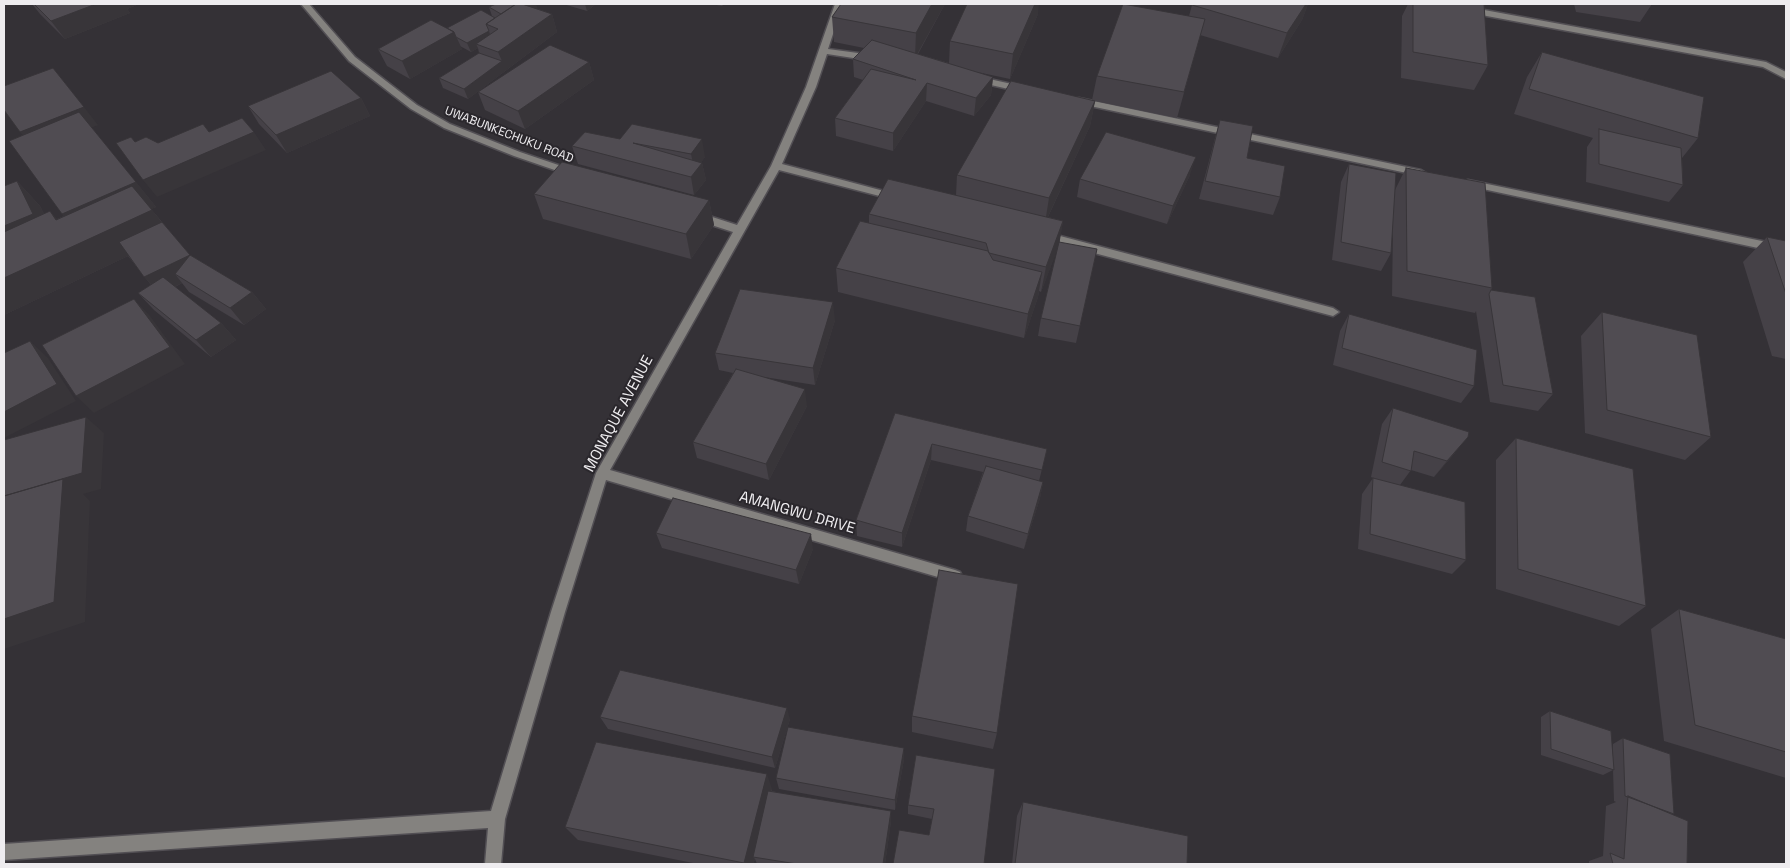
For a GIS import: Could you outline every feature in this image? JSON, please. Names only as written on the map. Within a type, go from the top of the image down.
[{"type":"street","name":"UWABUNKECHUKU ROAD","points":[[305,4],[352,59],[414,107],[447,126],[517,154],[582,176]]},
{"type":"street","name":"MONAQUE AVENUE","points":[[493,864],[497,819],[558,612],[602,473],[776,166],[812,87],[838,4]]},
{"type":"street","points":[[1460,9],[1766,65],[1786,76]]},
{"type":"street","points":[[824,51],[882,60]]},
{"type":"street","points":[[969,78],[1028,90]]},
{"type":"street","points":[[1067,98],[1436,176]]},
{"type":"street","points":[[776,166],[910,201]]},
{"type":"street","points":[[1456,180],[1786,250]]},
{"type":"street","points":[[684,211],[740,230]]},
{"type":"street","points":[[1035,234],[1333,312]]},
{"type":"street","name":"AMANGWU DRIVE","points":[[602,473],[972,581]]},
{"type":"street","points":[[4,852],[497,819]]},
{"type":"building","points":[[34,4],[96,4],[51,21]]},
{"type":"building","points":[[496,4],[516,4],[501,14],[489,7]]},
{"type":"building","points":[[516,4],[522,4],[552,14],[498,52],[476,44],[498,29],[486,24]]},
{"type":"building","points":[[841,4],[932,4],[916,33],[832,17]]},
{"type":"building","points":[[967,4],[1035,4],[1013,54],[950,41]]},
{"type":"building","points":[[1123,4],[1205,19],[1184,92],[1097,76]]},
{"type":"building","points":[[1193,4],[1306,4],[1287,33]]},
{"type":"building","points":[[1413,4],[1484,4],[1488,65],[1413,52]]},
{"type":"building","points":[[481,10],[495,18],[486,24],[489,31],[467,43],[456,37],[454,32],[447,28]]},
{"type":"building","points":[[431,20],[454,32],[402,61],[378,49]]},
{"type":"building","points":[[872,40],[993,77],[976,98],[927,83],[893,133],[835,118],[871,69],[916,80],[853,59]]},
{"type":"building","points":[[550,45],[589,62],[518,111],[478,92]]},
{"type":"building","points":[[1542,52],[1704,97],[1698,138],[1529,89]]},
{"type":"building","points":[[479,53],[502,61],[464,89],[439,78]]},
{"type":"building","points":[[53,68],[84,107],[20,132],[4,110],[4,86]]},
{"type":"building","points":[[331,71],[361,98],[276,135],[248,106]]},
{"type":"building","points":[[1011,81],[1095,101],[1049,198],[957,175]]},
{"type":"building","points":[[79,112],[136,182],[62,214],[9,141]]},
{"type":"building","points":[[242,118],[254,132],[143,180],[116,143],[131,137],[135,142],[146,137],[158,143],[203,124],[209,132]]},
{"type":"building","points":[[1220,120],[1253,126],[1247,158],[1285,166],[1280,197],[1205,181]]},
{"type":"building","points":[[632,124],[702,139],[691,154],[633,143],[702,163],[691,177],[572,146],[585,132],[620,139]]},
{"type":"building","points":[[1599,129],[1681,148],[1683,185],[1599,164]]},
{"type":"building","points":[[1106,132],[1196,157],[1173,206],[1080,179]]},
{"type":"building","points":[[562,162],[709,200],[686,234],[534,194]]},
{"type":"building","points":[[1349,164],[1396,173],[1391,253],[1341,242]]},
{"type":"building","points":[[1406,168],[1485,183],[1492,288],[1407,271]]},
{"type":"building","points":[[888,179],[1063,221],[1046,267],[989,253],[986,243],[869,214]]},
{"type":"building","points":[[17,181],[33,214],[4,226],[4,186]]},
{"type":"building","points":[[132,186],[152,210],[4,278],[4,232],[50,211],[56,220]]},
{"type":"building","points":[[860,221],[988,251],[993,260],[1042,272],[1028,314],[836,268]]},
{"type":"building","points":[[162,222],[190,255],[144,277],[119,242]]},
{"type":"building","points":[[1767,237],[1786,241],[1786,294]]},
{"type":"building","points":[[1059,242],[1097,249],[1080,326],[1041,318]]},
{"type":"building","points":[[190,255],[252,292],[230,308],[175,274]]},
{"type":"building","points":[[163,277],[221,323],[196,340],[138,293]]},
{"type":"building","points":[[740,289],[833,302],[813,368],[715,353]]},
{"type":"building","points":[[1491,290],[1535,297],[1553,394],[1503,385],[1489,294]]},
{"type":"building","points":[[134,299],[170,347],[76,396],[42,345]]},
{"type":"building","points":[[1602,312],[1697,335],[1711,437],[1607,410]]},
{"type":"building","points":[[1349,314],[1477,350],[1474,386],[1342,348]]},
{"type":"building","points":[[30,341],[57,384],[4,412],[4,353]]},
{"type":"building","points":[[736,369],[805,389],[766,464],[693,442]]},
{"type":"building","points":[[1393,408],[1469,432],[1468,437],[1447,461],[1414,451],[1411,471],[1382,462]]},
{"type":"building","points":[[895,413],[1047,449],[1042,470],[932,444],[902,533],[856,520]]},
{"type":"building","points":[[86,417],[82,473],[4,496],[4,440]]},
{"type":"building","points":[[1516,438],[1633,469],[1646,606],[1518,569]]},
{"type":"building","points":[[986,466],[1043,482],[1028,534],[968,516]]},
{"type":"building","points":[[1373,478],[1465,502],[1466,560],[1370,534]]},
{"type":"building","points":[[63,479],[54,602],[4,619],[4,496]]},
{"type":"building","points":[[673,498],[811,534],[796,570],[656,533]]},
{"type":"building","points":[[939,570],[1018,584],[997,733],[912,716]]},
{"type":"building","points":[[1679,609],[1786,639],[1786,752],[1695,725]]},
{"type":"building","points":[[620,670],[787,708],[772,757],[600,717]]},
{"type":"building","points":[[1550,711],[1611,731],[1614,770],[1551,749]]},
{"type":"building","points":[[788,727],[904,748],[895,800],[776,778]]},
{"type":"building","points":[[1623,738],[1670,754],[1674,814],[1625,796]]},
{"type":"building","points":[[596,742],[767,774],[744,863],[565,827]]},
{"type":"building","points":[[916,755],[995,769],[984,864],[893,864],[899,830],[929,835],[934,809],[908,805]]},
{"type":"building","points":[[768,791],[891,811],[883,864],[797,864],[753,857]]},
{"type":"building","points":[[1628,796],[1688,821],[1687,864],[1613,864],[1610,853],[1624,859]]},
{"type":"building","points":[[1023,802],[1188,836],[1187,864],[1015,864]]}]
